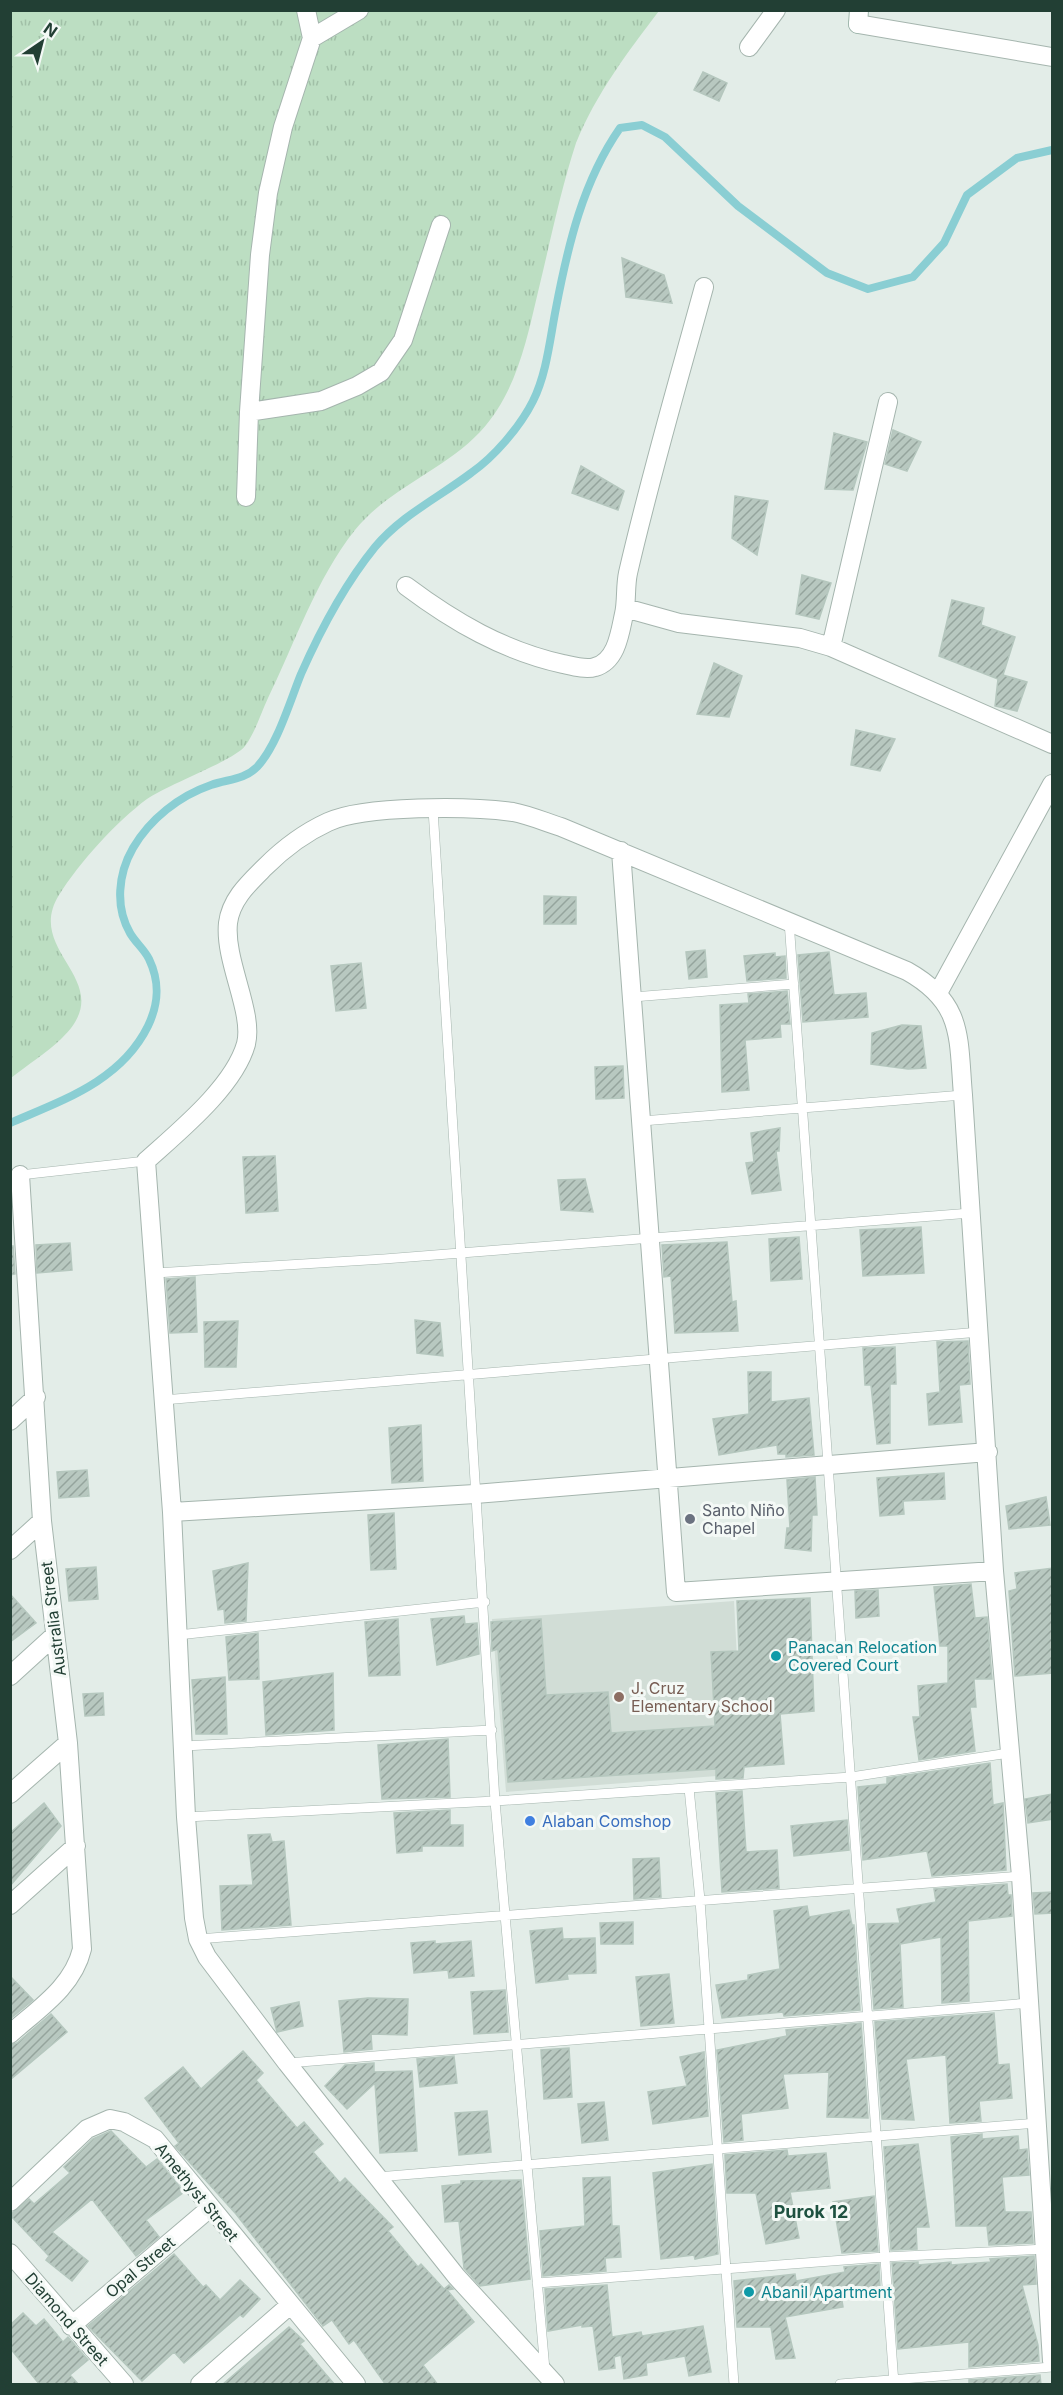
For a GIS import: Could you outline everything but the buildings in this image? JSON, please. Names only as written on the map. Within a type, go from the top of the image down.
[{"type":"street","points":[[246,497],[249,412],[260,255],[268,193],[283,127],[312,38],[306,10]]},
{"type":"street","points":[[312,38],[359,10]]},
{"type":"street","points":[[749,46],[776,10]]},
{"type":"street","points":[[858,17],[1053,57]]},
{"type":"street","points":[[249,412],[321,401],[357,386],[381,372],[403,340],[441,225]]},
{"type":"street","points":[[406,586],[458,623],[488,639],[541,659],[576,667],[594,668],[607,660],[618,639],[625,608],[627,578],[638,532],[704,287]]},
{"type":"street","points":[[831,647],[888,402]]},
{"type":"street","points":[[625,608],[679,623],[800,638],[831,647],[1053,744]]},
{"type":"street","points":[[939,993],[1053,784]]},
{"type":"street","points":[[550,2378],[456,2276],[287,2063],[207,1957],[198,1939],[186,1817],[172,1512],[146,1161],[210,1099],[235,1066],[246,1043],[247,1026],[229,951],[228,924],[235,901],[251,881],[298,838],[329,821],[355,813],[481,808],[515,813],[621,851],[907,971],[939,993],[950,1008],[955,1024],[963,1095],[994,1571],[1021,1875],[1053,2361]]},
{"type":"street","points":[[621,851],[676,1592],[994,1571]]},
{"type":"street","name":"Australia Street","points":[[10,2034],[65,1985],[79,1962],[82,1949],[68,1743],[42,1521],[21,1175]]},
{"type":"street","points":[[10,1421],[36,1397]]},
{"type":"street","points":[[172,1512],[475,1494],[988,1452]]},
{"type":"street","points":[[10,1550],[42,1521]]},
{"type":"street","points":[[10,1676],[55,1635]]},
{"type":"street","points":[[10,1794],[68,1743]]},
{"type":"street","points":[[10,1905],[76,1846]]},
{"type":"street","name":"Amethyst Street","points":[[10,2202],[87,2129],[110,2119],[124,2122],[155,2139],[356,2385]]},
{"type":"street","name":"Opal Street","points":[[71,2325],[210,2208]]},
{"type":"street","name":"Diamond Street","points":[[10,2253],[124,2385]]},
{"type":"street","points":[[200,2385],[290,2305]]},
{"type":"lane","points":[[433,809],[467,1375],[485,1602],[495,1801],[537,2283],[550,2378]]},
{"type":"lane","points":[[789,921],[894,2382]]},
{"type":"lane","points":[[633,997],[794,984]]},
{"type":"lane","points":[[642,1121],[963,1095]]},
{"type":"lane","points":[[21,1175],[146,1161]]},
{"type":"lane","points":[[155,1273],[384,1259],[459,1251],[971,1213]]},
{"type":"lane","points":[[163,1400],[980,1332]]},
{"type":"lane","points":[[178,1635],[485,1602]]},
{"type":"lane","points":[[184,1746],[492,1730]]},
{"type":"lane","points":[[186,1817],[495,1801],[850,1777],[1009,1752]]},
{"type":"lane","points":[[689,1788],[700,1900],[734,2385]]},
{"type":"lane","points":[[198,1939],[1021,1875]]},
{"type":"lane","points":[[287,2063],[1030,2003]]},
{"type":"lane","points":[[377,2177],[1037,2123]]},
{"type":"lane","points":[[537,2283],[884,2257],[1046,2249]]},
{"type":"lane","points":[[840,2385],[1053,2367]]},
{"type":"shaded area","name":"J. Cruz Elementary School","points":[[734,1601],[743,1774],[506,1792],[492,1619]]},
{"type":"green space","points":[[11,11],[659,11],[603,91],[576,143],[524,348],[503,401],[480,432],[465,446],[384,502],[355,530],[317,590],[255,729],[245,746],[239,752],[169,787],[135,808],[88,856],[67,883],[51,915],[53,934],[77,983],[81,1000],[77,1018],[62,1038],[11,1078]]},
{"type":"waterway","points":[[10,1123],[70,1097],[106,1075],[136,1045],[148,1026],[156,1001],[155,976],[149,959],[125,923],[120,902],[124,869],[140,837],[166,810],[188,795],[211,785],[241,777],[257,767],[277,735],[301,674],[325,625],[343,592],[364,561],[397,525],[489,459],[528,411],[545,367],[566,261],[579,214],[596,170],[620,128],[642,125],[665,137],[738,206],[827,273],[868,289],[913,277],[944,243],[967,195],[1017,158],[1052,150]]},
{"type":"place","name":"Santo Niño Chapel","points":[[690,1519]]},
{"type":"place","name":"Panacan Relocation Covered Court","points":[[776,1656]]},
{"type":"place","name":"J. Cruz Elementary School","points":[[619,1697]]},
{"type":"place","name":"Alaban Comshop","points":[[530,1821]]},
{"type":"place","name":"Abanil Apartment","points":[[749,2292]]},
{"type":"district","name":"Purok 12","points":[[811,2211]]}]
